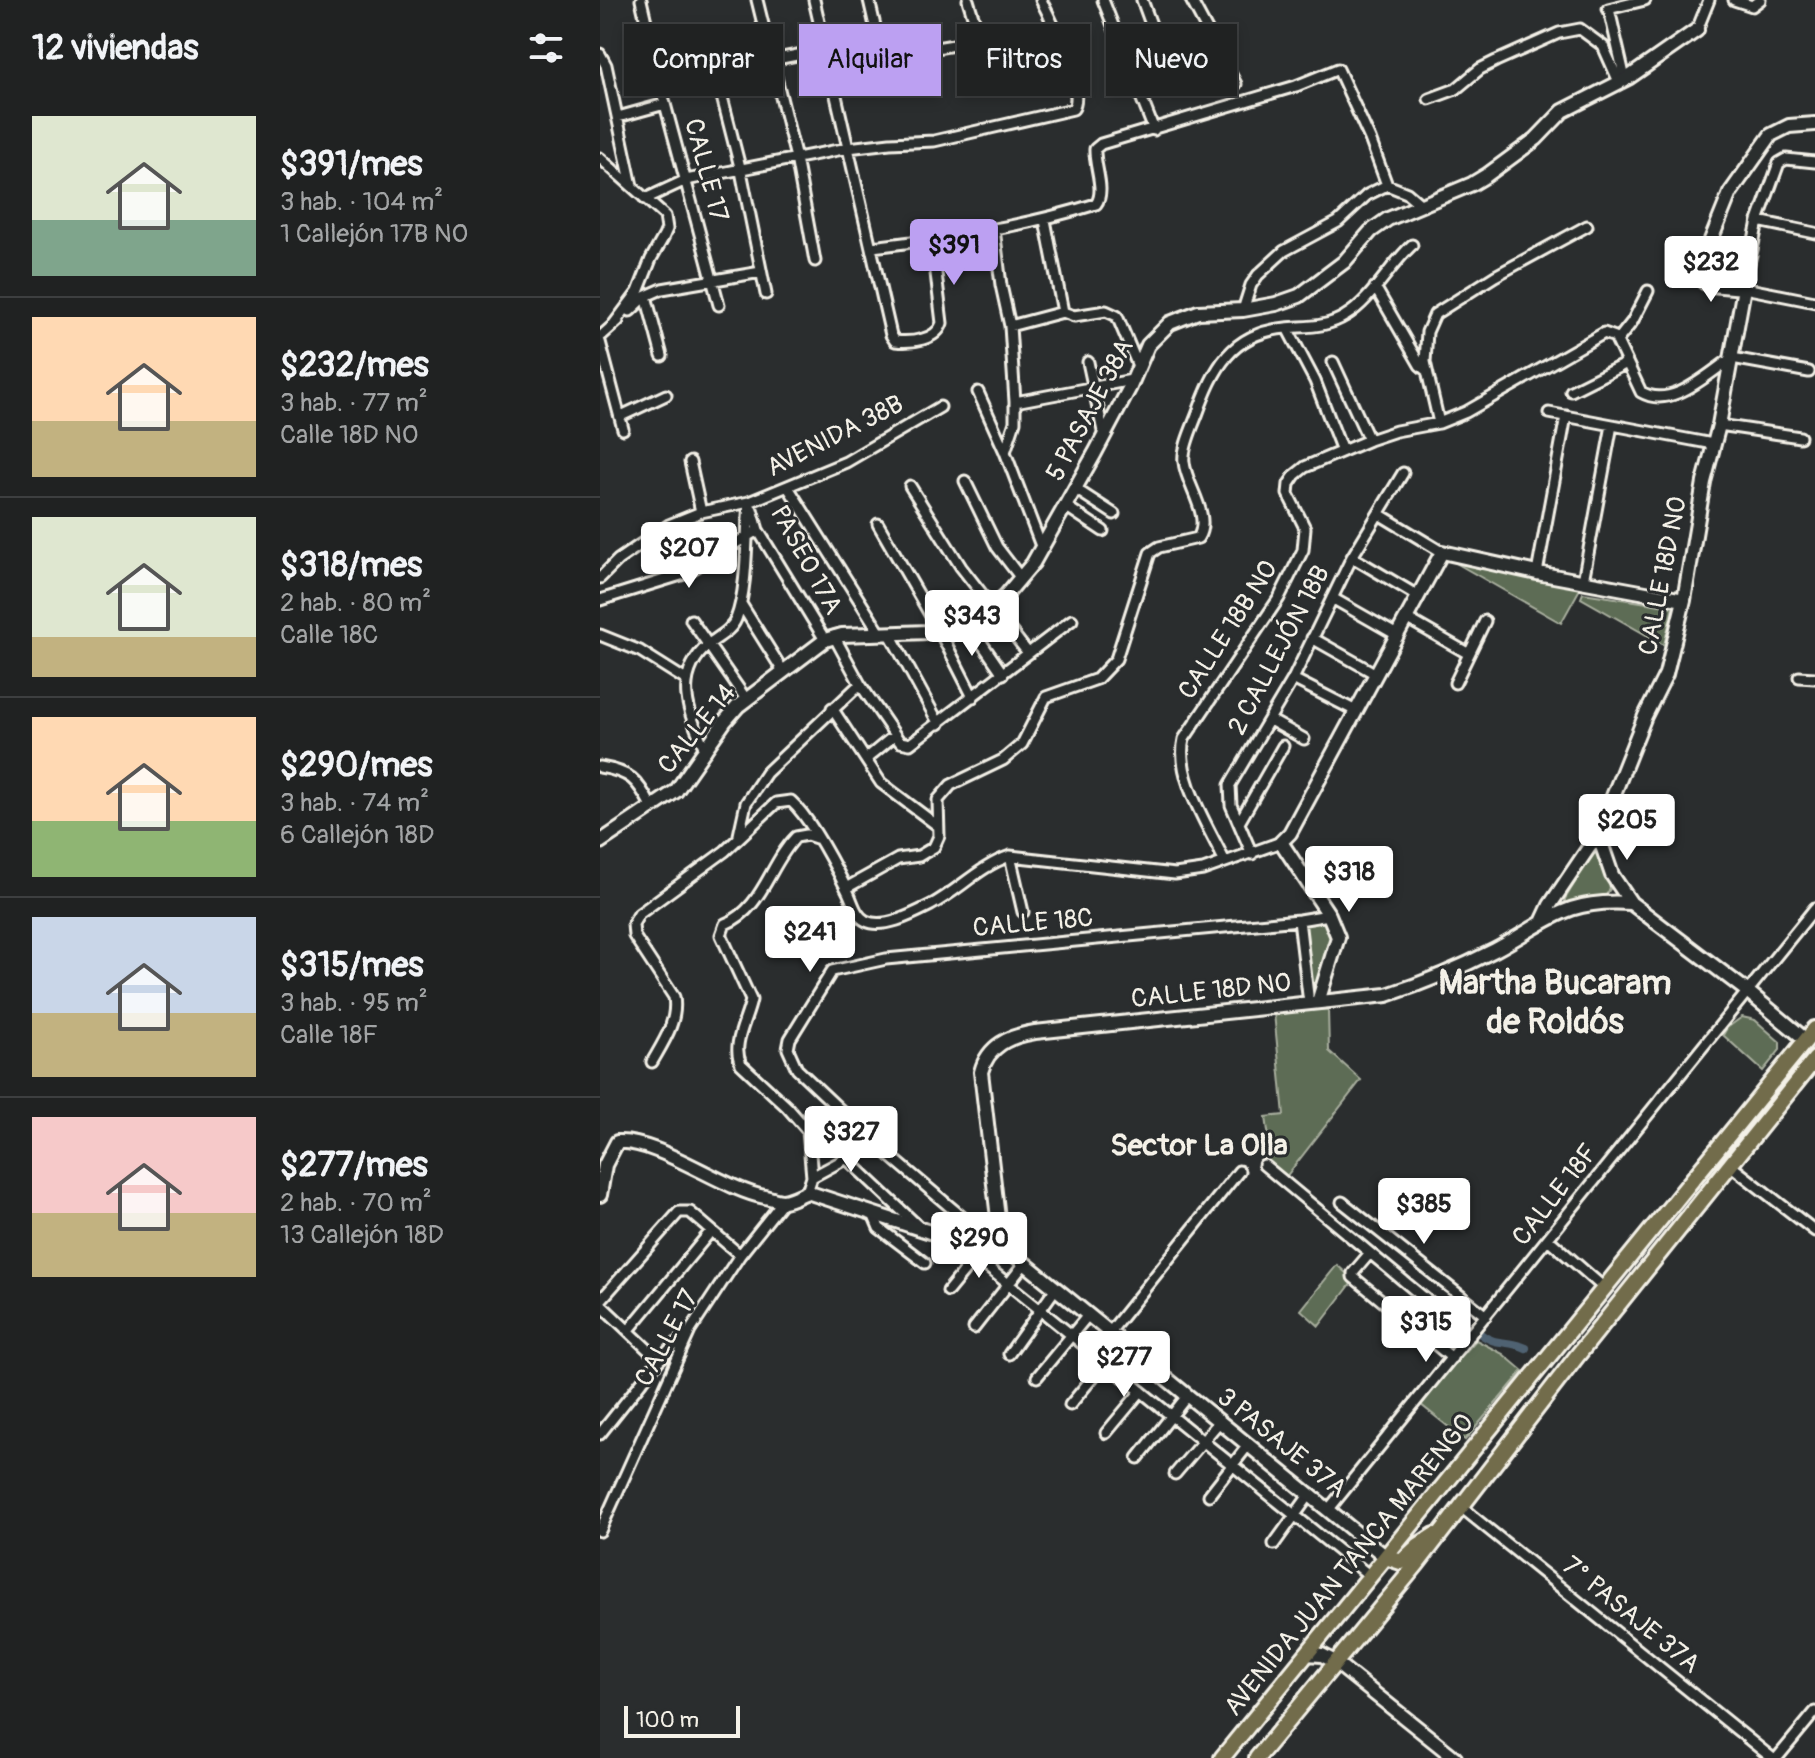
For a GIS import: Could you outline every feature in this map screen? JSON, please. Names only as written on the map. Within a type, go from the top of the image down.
[{"type":"main road","points":[[1745,1146],[1754,1126],[1809,1053],[1810,1034]]},
{"type":"main road","name":"AVENIDA JUAN TANCA MARENGO","points":[[1222,1758],[1810,1034]]},
{"type":"main road","name":"AVENIDA JUAN TANCA MARENGO","points":[[1257,1758],[1442,1531],[1815,1059]]},
{"type":"main road","points":[[1386,1557],[1401,1562],[1418,1546],[1442,1531]]},
{"type":"street","name":"CALLE 17","points":[[641,0],[647,24]]},
{"type":"street","points":[[757,0],[762,24]]},
{"type":"street","points":[[814,0],[820,24]]},
{"type":"street","points":[[869,0],[875,24]]},
{"type":"street","points":[[941,47],[978,41],[968,0]]},
{"type":"street","points":[[645,199],[686,180],[848,148],[934,141],[1073,109],[1078,97],[1057,30],[1041,0]]},
{"type":"street","points":[[1103,0],[1154,130]]},
{"type":"street","points":[[1142,0],[1151,24]]},
{"type":"street","points":[[1191,0],[1204,24]]},
{"type":"street","points":[[1622,80],[1609,9],[1645,0]]},
{"type":"street","points":[[1697,30],[1709,0]]},
{"type":"street","points":[[1734,0],[1752,6],[1760,0]]},
{"type":"street","points":[[1429,99],[1456,89],[1480,69],[1496,61],[1559,33],[1580,29],[1603,46],[1622,80]]},
{"type":"street","name":"5 PASAJE 38A","points":[[829,638],[939,630],[980,617],[1006,595],[1033,563],[1104,437],[1148,345],[1170,323],[1198,312],[1243,310],[1299,296],[1344,262],[1371,231],[1388,219],[1487,175],[1536,139],[1563,111],[1622,80],[1697,30]]},
{"type":"street","points":[[600,54],[606,65],[632,187]]},
{"type":"street","points":[[872,247],[1045,220],[1100,201],[1094,158],[1095,149],[1101,144],[1296,86],[1338,69],[1387,185],[1407,193],[1421,205]]},
{"type":"street","name":"CALLE 17","points":[[664,96],[719,305]]},
{"type":"street","points":[[722,96],[766,294]]},
{"type":"street","points":[[780,96],[796,158],[815,261]]},
{"type":"street","points":[[836,96],[891,335],[895,341],[933,336],[940,331],[942,323],[932,240]]},
{"type":"street","points":[[618,117],[665,104]]},
{"type":"street","points":[[1815,124],[1789,126],[1771,135],[1724,205],[1699,270],[1700,276],[1711,285],[1815,302]]},
{"type":"street","points":[[600,158],[665,216],[667,229],[638,292],[600,340],[623,429]]},
{"type":"street","name":"CALLE 18D NO","points":[[989,1249],[981,1072],[987,1059],[1005,1039],[1016,1035],[1313,998],[1387,995],[1490,953],[1543,920],[1598,834],[1645,716],[1666,674],[1684,600],[1758,221],[1779,163],[1786,159],[1815,162]]},
{"type":"street","points":[[1243,310],[1251,285],[1284,251],[1338,222],[1367,195],[1387,185]]},
{"type":"street","points":[[1045,220],[1063,312]]},
{"type":"street","points":[[1758,221],[1815,233]]},
{"type":"street","points":[[1439,423],[1425,362],[1427,332],[1435,314],[1495,276],[1587,226]]},
{"type":"street","points":[[994,229],[1010,326],[1015,402],[1015,422],[1005,452]]},
{"type":"street","points":[[846,888],[898,859],[919,856],[934,847],[939,836],[938,800],[951,785],[1007,758],[1022,744],[1046,697],[1097,679],[1116,659],[1150,553],[1159,547],[1198,538],[1202,531],[1201,514],[1183,460],[1197,414],[1221,363],[1237,343],[1249,337],[1287,328],[1302,329],[1346,316],[1412,245]]},
{"type":"street","points":[[614,324],[646,296],[662,289],[761,272]]},
{"type":"street","points":[[1375,287],[1420,365],[1427,371]]},
{"type":"street","points":[[1648,291],[1632,322],[1617,341],[1641,392],[1649,397],[1676,395],[1732,358],[1809,372]]},
{"type":"street","points":[[646,296],[662,356]]},
{"type":"street","points":[[1010,326],[1063,312],[1074,316],[1106,311],[1117,316],[1138,366]]},
{"type":"street","points":[[1287,328],[1315,381],[1342,451]]},
{"type":"street","name":"CALLE 18B NO","points":[[1225,862],[1184,773],[1180,755],[1184,739],[1279,598],[1303,550],[1305,528],[1288,494],[1289,484],[1295,475],[1305,467],[1369,440],[1439,423],[1466,412],[1599,334],[1611,334],[1617,341]]},
{"type":"street","points":[[1088,362],[1104,437]]},
{"type":"street","points":[[1333,362],[1369,440]]},
{"type":"street","points":[[1571,391],[1627,363]]},
{"type":"street","points":[[1015,402],[1132,380]]},
{"type":"street","points":[[978,392],[1041,546]]},
{"type":"street","points":[[621,416],[666,395]]},
{"type":"street","name":"AVENIDA 38B","points":[[600,578],[618,560],[669,525],[701,512],[749,502],[846,462],[940,407]]},
{"type":"street","points":[[1549,413],[1713,444]]},
{"type":"street","points":[[1537,573],[1566,416]]},
{"type":"street","points":[[1583,581],[1612,425]]},
{"type":"street","points":[[1719,425],[1800,437]]},
{"type":"street","points":[[690,462],[701,512]]},
{"type":"street","name":"2 CALLEJÓN 18B","points":[[1252,854],[1231,805],[1230,785],[1293,679],[1352,557],[1403,473]]},
{"type":"street","points":[[965,481],[997,547],[1020,577]]},
{"type":"street","points":[[910,486],[961,567],[1028,653]]},
{"type":"street","points":[[788,487],[885,633],[939,724]]},
{"type":"street","points":[[1074,488],[1114,514]]},
{"type":"street","points":[[706,751],[691,720],[686,680],[692,664],[708,645],[734,623],[741,604],[749,502]]},
{"type":"street","name":"PASEO 17A","points":[[749,502],[758,530],[895,735]]},
{"type":"street","points":[[1064,505],[1103,531]]},
{"type":"street","points":[[1379,514],[1442,552],[1684,600]]},
{"type":"street","points":[[878,524],[939,630],[973,697]]},
{"type":"street","points":[[600,600],[684,574],[758,530]]},
{"type":"street","points":[[652,1062],[669,1032],[676,1009],[674,997],[634,936],[633,924],[639,914],[725,851],[739,835],[783,800],[796,805],[846,888],[859,916],[869,923],[889,922],[932,904],[995,861],[1010,856],[1175,874],[1203,870],[1281,842],[1290,833],[1442,552]]},
{"type":"street","points":[[1352,557],[1418,596]]},
{"type":"street","points":[[1332,598],[1397,635]]},
{"type":"street","points":[[741,604],[783,671]]},
{"type":"street","points":[[1406,618],[1469,654]]},
{"type":"street","points":[[691,620],[746,699]]},
{"type":"street","points":[[866,759],[895,735],[900,742],[910,744],[1072,620]]},
{"type":"street","points":[[1455,683],[1485,621]]},
{"type":"street","points":[[968,623],[1003,674]]},
{"type":"street","points":[[600,635],[640,651],[686,680]]},
{"type":"street","name":"CALLE 14","points":[[600,842],[676,791],[725,721],[746,699],[829,638]]},
{"type":"street","points":[[1312,638],[1376,674]]},
{"type":"street","points":[[1799,677],[1815,678]]},
{"type":"street","points":[[1293,679],[1356,711]]},
{"type":"street","points":[[739,835],[746,803],[766,773],[860,684]]},
{"type":"street","points":[[832,708],[881,783],[938,826]]},
{"type":"street","points":[[1270,720],[1304,739]]},
{"type":"street","points":[[1240,821],[1283,746]]},
{"type":"street","points":[[600,767],[628,774],[640,784],[651,806]]},
{"type":"street","points":[[1598,834],[1612,875],[1631,903],[1747,991],[1810,1034]]},
{"type":"street","points":[[807,1192],[812,1177],[808,1131],[741,1064],[738,1057],[738,1043],[751,1000],[721,935],[725,924],[745,914],[757,899],[782,854],[796,837],[807,835],[816,838]]},
{"type":"street","points":[[1281,842],[1329,915],[1338,937],[1313,998]]},
{"type":"street","points":[[1010,856],[1023,912]]},
{"type":"street","points":[[1543,920],[1596,902],[1631,903]]},
{"type":"street","name":"CALLE 18F","points":[[1329,1509],[1815,908]]},
{"type":"street","name":"CALLE 18C","points":[[875,1143],[797,1069],[788,1049],[796,1026],[813,1006],[832,971],[886,959],[1329,915]]},
{"type":"street","points":[[1299,920],[1313,998]]},
{"type":"street","points":[[600,1195],[605,1165],[617,1142],[651,1149],[748,1194],[783,1201],[807,1192],[923,1231],[989,1249]]},
{"type":"street","points":[[812,1177],[875,1143],[989,1249],[1008,1284],[1370,1576]]},
{"type":"street","points":[[846,1158],[923,1231]]},
{"type":"street","points":[[1264,1165],[1470,1336]]},
{"type":"street","points":[[1730,1165],[1815,1231]]},
{"type":"street","points":[[1110,1332],[1239,1171]]},
{"type":"street","name":"CALLE 17","points":[[600,1531],[690,1331],[740,1255],[783,1201]]},
{"type":"street","points":[[1342,1202],[1486,1316]]},
{"type":"street","points":[[659,1360],[600,1302],[679,1212],[690,1212],[740,1255]]},
{"type":"street","points":[[873,1214],[879,1228],[925,1263]]},
{"type":"street","points":[[629,1330],[711,1231]]},
{"type":"street","points":[[1548,1239],[1604,1288]]},
{"type":"street","points":[[948,1291],[989,1249]]},
{"type":"street","name":"3 PASAJE 37A","points":[[989,1249],[1025,1263],[1386,1557]]},
{"type":"street","points":[[1370,1253],[1352,1275],[1358,1283],[1452,1358]]},
{"type":"street","points":[[974,1328],[1025,1263]]},
{"type":"street","points":[[1009,1354],[1056,1288]]},
{"type":"street","points":[[1037,1377],[1089,1314]]},
{"type":"street","points":[[600,1434],[659,1360],[690,1331]]},
{"type":"street","points":[[1070,1405],[1122,1342]]},
{"type":"street","points":[[1106,1433],[1141,1391]]},
{"type":"street","points":[[1138,1458],[1188,1395]]},
{"type":"street","points":[[1175,1474],[1220,1421]]},
{"type":"street","points":[[1209,1495],[1249,1444]]},
{"type":"street","points":[[1274,1544],[1310,1494]]},
{"type":"street","name":"7° PASAJE 37A","points":[[1461,1507],[1775,1758]]},
{"type":"street","points":[[1306,1654],[1322,1655],[1335,1662],[1455,1758]]},
{"type":"street","points":[[1775,1758],[1815,1712]]},
{"type":"green space","points":[[1454,562],[1581,587],[1561,623]]},
{"type":"green space","points":[[1583,593],[1673,607],[1664,645],[1581,598]]},
{"type":"green space","points":[[1594,851],[1601,852],[1610,889],[1606,895],[1565,905],[1565,899]]},
{"type":"green space","points":[[1321,920],[1333,931],[1317,996],[1309,997],[1300,922]]},
{"type":"green space","points":[[1328,1009],[1329,1051],[1361,1080],[1285,1178],[1261,1158],[1270,1146],[1266,1117],[1284,1115],[1274,1013]]},
{"type":"green space","points":[[1742,1017],[1755,1020],[1780,1042],[1780,1050],[1763,1071],[1723,1035]]},
{"type":"green space","points":[[1337,1265],[1354,1280],[1319,1326],[1301,1310]]},
{"type":"green space","points":[[1476,1340],[1503,1354],[1523,1371],[1465,1440],[1420,1404]]},
{"type":"waterway","points":[[1478,1332],[1490,1340],[1526,1348]]},
{"type":"district","name":"Martha Bucaram de Roldós","points":[[1555,1002]]},
{"type":"district","name":"Sector La Olla","points":[[1199,1145]]}]
